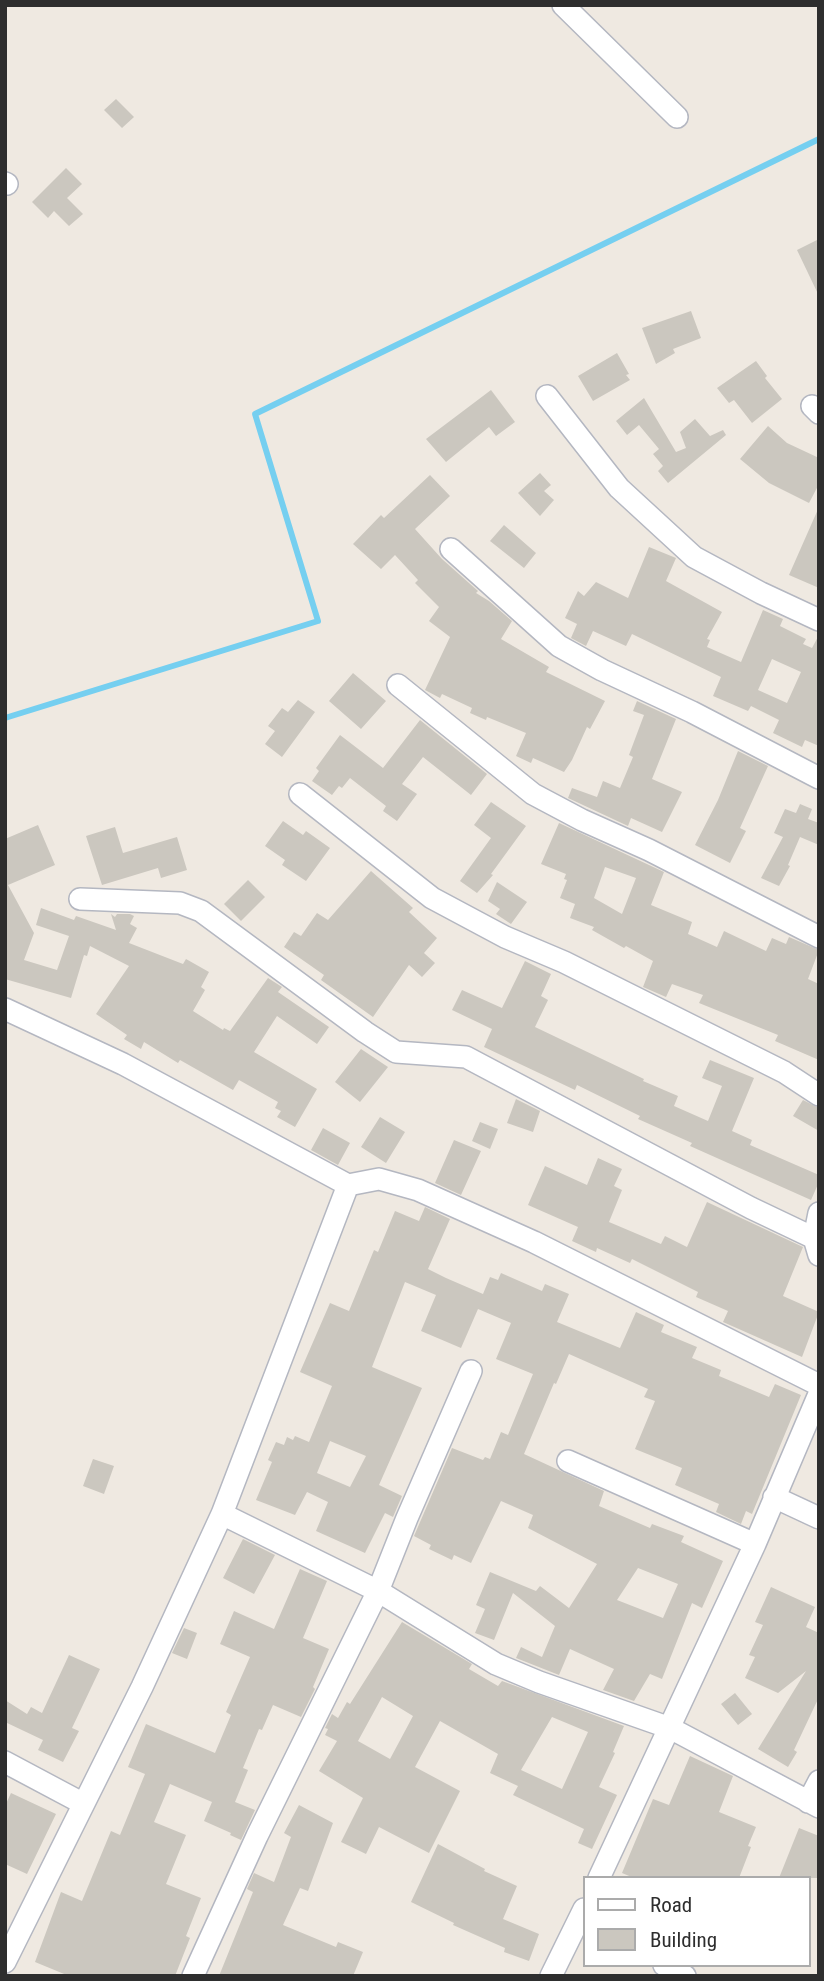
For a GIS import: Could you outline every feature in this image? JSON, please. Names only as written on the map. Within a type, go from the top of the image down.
[{"type":"street","points":[[563,5],[677,117]]},
{"type":"street","points":[[547,396],[619,488],[694,557],[819,620]]},
{"type":"street","points":[[451,549],[559,646],[819,778]]},
{"type":"street","points":[[398,685],[533,794],[819,937]]},
{"type":"street","points":[[300,794],[432,898],[505,937],[564,962],[784,1072],[819,1095]]},
{"type":"street","points":[[80,898],[180,903],[201,911],[396,1052],[466,1057],[751,1208],[816,1246],[819,1213]]},
{"type":"street","points":[[5,1009],[123,1063],[348,1185],[379,1179],[418,1190],[534,1242],[819,1385]]},
{"type":"street","points":[[5,1962],[142,1687],[222,1514],[348,1185]]},
{"type":"street","points":[[193,1976],[257,1836],[378,1591],[471,1371]]},
{"type":"street","points":[[601,1876],[755,1544],[819,1394]]},
{"type":"street","points":[[568,1461],[755,1544]]},
{"type":"street","points":[[774,1497],[819,1518]]},
{"type":"street","points":[[222,1514],[378,1591],[496,1664],[670,1728],[813,1805],[819,1781]]},
{"type":"street","points":[[5,1762],[82,1803]]},
{"type":"street","points":[[551,1976],[579,1931]]},
{"type":"street","points":[[668,1967],[685,1976]]},
{"type":"building","points":[[116,99],[134,117],[122,128],[104,110]]},
{"type":"building","points":[[66,168],[82,184],[67,198],[83,214],[69,226],[54,211],[48,218],[32,202]]},
{"type":"building","points":[[819,239],[819,296],[797,250]]},
{"type":"building","points":[[691,311],[701,338],[673,349],[675,353],[656,364],[642,328]]},
{"type":"building","points":[[617,353],[630,380],[593,401],[578,376]]},
{"type":"building","points":[[756,361],[767,376],[765,378],[782,399],[752,423],[734,400],[729,403],[717,388]]},
{"type":"building","points":[[491,390],[515,422],[496,436],[489,427],[446,462],[426,439]]},
{"type":"building","points":[[644,398],[676,452],[686,448],[680,432],[695,419],[710,436],[723,430],[726,435],[668,483],[658,471],[663,466],[653,454],[659,449],[639,425],[627,435],[616,421]]},
{"type":"building","points":[[768,426],[787,443],[819,458],[819,484],[809,503],[769,483],[740,459]]},
{"type":"building","points":[[540,473],[551,485],[544,491],[554,500],[540,516],[518,493]]},
{"type":"building","points":[[430,475],[450,496],[415,529],[442,559],[478,591],[476,593],[512,621],[501,639],[549,667],[546,672],[605,701],[590,729],[587,727],[564,772],[533,758],[531,763],[516,756],[526,733],[487,717],[486,720],[470,713],[472,708],[442,694],[440,698],[425,690],[450,637],[429,621],[439,607],[415,583],[418,580],[395,555],[381,569],[353,544],[381,515],[384,518]]},
{"type":"building","points":[[819,507],[819,588],[789,575]]},
{"type":"building","points":[[504,525],[536,553],[524,568],[490,541]]},
{"type":"building","points":[[649,547],[676,558],[666,581],[722,612],[707,639],[710,640],[707,647],[741,662],[763,610],[783,619],[780,626],[806,639],[803,644],[812,648],[819,635],[819,746],[805,740],[802,747],[773,733],[779,720],[751,706],[748,711],[713,696],[721,677],[632,634],[626,646],[593,631],[586,646],[571,638],[577,624],[565,618],[578,591],[584,596],[596,582],[628,598]],"holes":[[[772,659],[801,672],[787,703],[758,690]]]},
{"type":"building","points":[[353,673],[386,701],[361,729],[329,701]]},
{"type":"building","points":[[298,700],[315,712],[282,757],[265,744],[275,731],[268,726],[282,708],[288,712]]},
{"type":"building","points":[[637,701],[676,719],[652,779],[682,792],[662,832],[631,818],[628,826],[568,798],[572,788],[597,797],[603,781],[620,788],[633,757],[629,755],[644,715],[633,711]]},
{"type":"building","points":[[420,720],[487,774],[471,795],[423,757],[402,784],[417,794],[397,821],[383,811],[386,806],[350,778],[332,795],[312,781],[319,771],[316,768],[340,735],[383,768]]},
{"type":"building","points":[[738,751],[768,766],[740,828],[746,831],[730,863],[695,845],[718,800]]},
{"type":"building","points":[[491,802],[526,826],[491,874],[493,875],[477,893],[460,881],[491,838],[474,825]]},
{"type":"building","points":[[800,804],[812,809],[808,819],[819,823],[819,845],[800,837],[788,865],[790,866],[779,886],[761,878],[783,837],[774,833],[785,809],[796,813]]},
{"type":"building","points":[[283,821],[303,835],[306,831],[330,848],[306,881],[282,865],[285,860],[265,846]]},
{"type":"building","points":[[559,823],[664,872],[651,905],[692,922],[688,934],[717,947],[724,931],[766,951],[772,938],[786,944],[789,937],[819,950],[808,979],[819,984],[819,1060],[775,1041],[778,1035],[699,1003],[703,995],[672,984],[666,997],[643,987],[653,961],[592,930],[594,927],[570,918],[575,904],[560,898],[567,880],[564,879],[566,874],[541,864]],"holes":[[[605,867],[636,878],[622,914],[594,898]]]},
{"type":"building","points":[[38,825],[55,865],[8,885],[34,933],[24,960],[57,970],[69,936],[36,925],[41,908],[74,920],[76,916],[116,930],[111,914],[115,917],[117,914],[130,914],[134,916],[130,924],[137,928],[129,943],[183,964],[186,959],[209,972],[201,987],[205,990],[193,1011],[223,1030],[224,1028],[230,1031],[268,978],[282,987],[278,992],[329,1027],[317,1044],[277,1016],[254,1052],[317,1089],[295,1127],[277,1117],[281,1111],[275,1108],[278,1102],[239,1080],[233,1090],[180,1060],[178,1063],[144,1042],[141,1049],[124,1039],[127,1035],[96,1014],[129,966],[90,946],[87,956],[84,955],[71,998],[5,979],[5,839]]},
{"type":"building","points":[[115,827],[123,853],[177,837],[187,870],[161,878],[158,868],[102,885],[86,836]]},
{"type":"building","points":[[371,871],[413,908],[409,912],[437,938],[424,953],[435,963],[422,977],[409,965],[373,1017],[321,980],[324,975],[284,947],[294,932],[301,936],[317,913],[328,920]]},
{"type":"building","points":[[248,880],[265,897],[241,921],[224,904]]},
{"type":"building","points":[[497,882],[527,902],[511,924],[496,914],[500,909],[488,901]]},
{"type":"building","points":[[525,961],[551,974],[541,996],[548,1000],[535,1027],[678,1096],[674,1106],[708,1121],[722,1086],[702,1078],[710,1060],[754,1078],[732,1131],[752,1140],[750,1145],[819,1175],[819,1182],[811,1200],[690,1146],[692,1143],[638,1119],[640,1116],[577,1085],[575,1090],[484,1047],[492,1029],[452,1010],[462,990],[502,1008]]},
{"type":"building","points":[[361,1049],[388,1067],[360,1102],[335,1082]]},
{"type":"building","points":[[516,1099],[540,1111],[533,1132],[507,1123]]},
{"type":"building","points":[[803,1100],[819,1108],[819,1131],[793,1116]]},
{"type":"building","points":[[380,1117],[405,1132],[386,1163],[361,1147]]},
{"type":"building","points":[[480,1122],[498,1129],[490,1149],[472,1141]]},
{"type":"building","points":[[323,1128],[350,1143],[338,1165],[311,1150]]},
{"type":"building","points":[[454,1140],[481,1151],[461,1195],[435,1183]]},
{"type":"building","points":[[598,1158],[622,1169],[614,1186],[622,1190],[609,1222],[661,1244],[665,1236],[687,1247],[707,1202],[803,1247],[783,1296],[819,1312],[802,1357],[723,1322],[728,1311],[696,1297],[698,1292],[632,1259],[630,1263],[597,1248],[596,1252],[572,1241],[578,1227],[528,1205],[545,1166],[587,1185]]},
{"type":"building","points":[[425,1207],[450,1219],[428,1269],[446,1278],[483,1294],[490,1277],[498,1280],[501,1273],[542,1291],[545,1284],[569,1294],[557,1322],[620,1348],[636,1312],[664,1325],[661,1332],[697,1347],[692,1358],[721,1370],[719,1376],[769,1397],[775,1384],[801,1395],[752,1514],[746,1511],[741,1524],[716,1512],[719,1504],[675,1485],[682,1468],[635,1449],[655,1401],[644,1397],[648,1389],[569,1354],[524,1454],[604,1491],[599,1506],[650,1528],[652,1524],[684,1536],[681,1542],[723,1561],[702,1608],[692,1603],[662,1679],[650,1674],[634,1701],[603,1690],[614,1669],[570,1649],[559,1675],[516,1658],[521,1647],[542,1657],[555,1626],[513,1593],[494,1640],[475,1633],[485,1609],[476,1605],[490,1572],[536,1591],[540,1586],[569,1608],[597,1564],[528,1528],[533,1515],[501,1501],[471,1563],[454,1555],[452,1560],[429,1549],[431,1545],[414,1536],[452,1448],[483,1460],[485,1457],[490,1459],[501,1432],[508,1435],[533,1374],[496,1359],[511,1323],[478,1309],[461,1348],[421,1331],[436,1295],[405,1282],[372,1367],[422,1388],[379,1485],[402,1496],[393,1517],[385,1513],[365,1553],[316,1531],[328,1502],[307,1492],[295,1515],[256,1500],[272,1462],[268,1460],[276,1442],[284,1445],[287,1437],[293,1440],[295,1436],[309,1442],[332,1386],[300,1372],[330,1303],[349,1311],[374,1250],[378,1252],[395,1211],[419,1221]],"holes":[[[330,1441],[366,1456],[350,1487],[317,1473]],[[638,1568],[678,1584],[663,1618],[617,1600]]]},
{"type":"building","points":[[93,1459],[114,1466],[104,1494],[83,1486]]},
{"type":"building","points":[[243,1539],[275,1555],[254,1594],[223,1578]]},
{"type":"building","points":[[300,1569],[327,1581],[303,1638],[329,1649],[313,1687],[315,1689],[301,1717],[273,1705],[262,1730],[259,1729],[243,1768],[248,1770],[235,1802],[255,1810],[241,1840],[204,1821],[212,1802],[170,1784],[154,1822],[186,1835],[166,1884],[201,1898],[186,1936],[190,1938],[175,1976],[69,1976],[35,1962],[61,1892],[82,1901],[111,1831],[120,1835],[145,1774],[128,1767],[146,1724],[215,1753],[231,1715],[226,1712],[250,1657],[220,1644],[234,1611],[274,1629]]},
{"type":"building","points":[[771,1587],[815,1607],[806,1627],[819,1633],[819,1697],[794,1750],[797,1752],[788,1767],[758,1749],[806,1671],[778,1693],[745,1678],[755,1657],[749,1655],[763,1625],[755,1622]]},
{"type":"building","points":[[402,1622],[472,1664],[469,1669],[498,1686],[502,1681],[624,1726],[599,1787],[617,1795],[592,1849],[578,1843],[584,1829],[513,1795],[518,1786],[490,1773],[498,1754],[440,1721],[415,1767],[460,1791],[429,1853],[379,1827],[366,1854],[341,1842],[363,1798],[319,1771],[337,1741],[325,1735],[328,1729],[325,1728],[332,1714],[338,1718],[347,1702],[350,1704]],"holes":[[[382,1697],[413,1716],[390,1759],[358,1741]],[[552,1717],[588,1732],[562,1789],[521,1770]]]},
{"type":"building","points":[[184,1628],[197,1633],[187,1659],[172,1653]]},
{"type":"building","points":[[69,1655],[100,1669],[72,1728],[79,1731],[63,1762],[38,1750],[43,1740],[5,1722],[5,1700],[27,1714],[31,1707],[42,1713]]},
{"type":"building","points":[[735,1693],[752,1714],[738,1725],[721,1704]]},
{"type":"building","points":[[690,1756],[733,1776],[719,1812],[756,1827],[740,1876],[629,1876],[622,1873],[653,1799],[669,1805]]},
{"type":"building","points":[[11,1793],[56,1814],[27,1874],[5,1864],[5,1806]]},
{"type":"building","points":[[299,1805],[333,1823],[308,1891],[300,1888],[283,1925],[336,1947],[338,1942],[363,1952],[353,1976],[219,1976],[253,1892],[247,1889],[254,1873],[274,1882],[291,1837],[284,1833]]},
{"type":"building","points":[[799,1828],[819,1836],[819,1878],[780,1876]]},
{"type":"building","points":[[438,1844],[485,1869],[484,1871],[517,1886],[503,1919],[539,1934],[529,1961],[504,1952],[505,1948],[453,1925],[454,1923],[411,1902]]},
{"type":"waterway","points":[[5,718],[318,621],[255,414],[819,139]]}]
